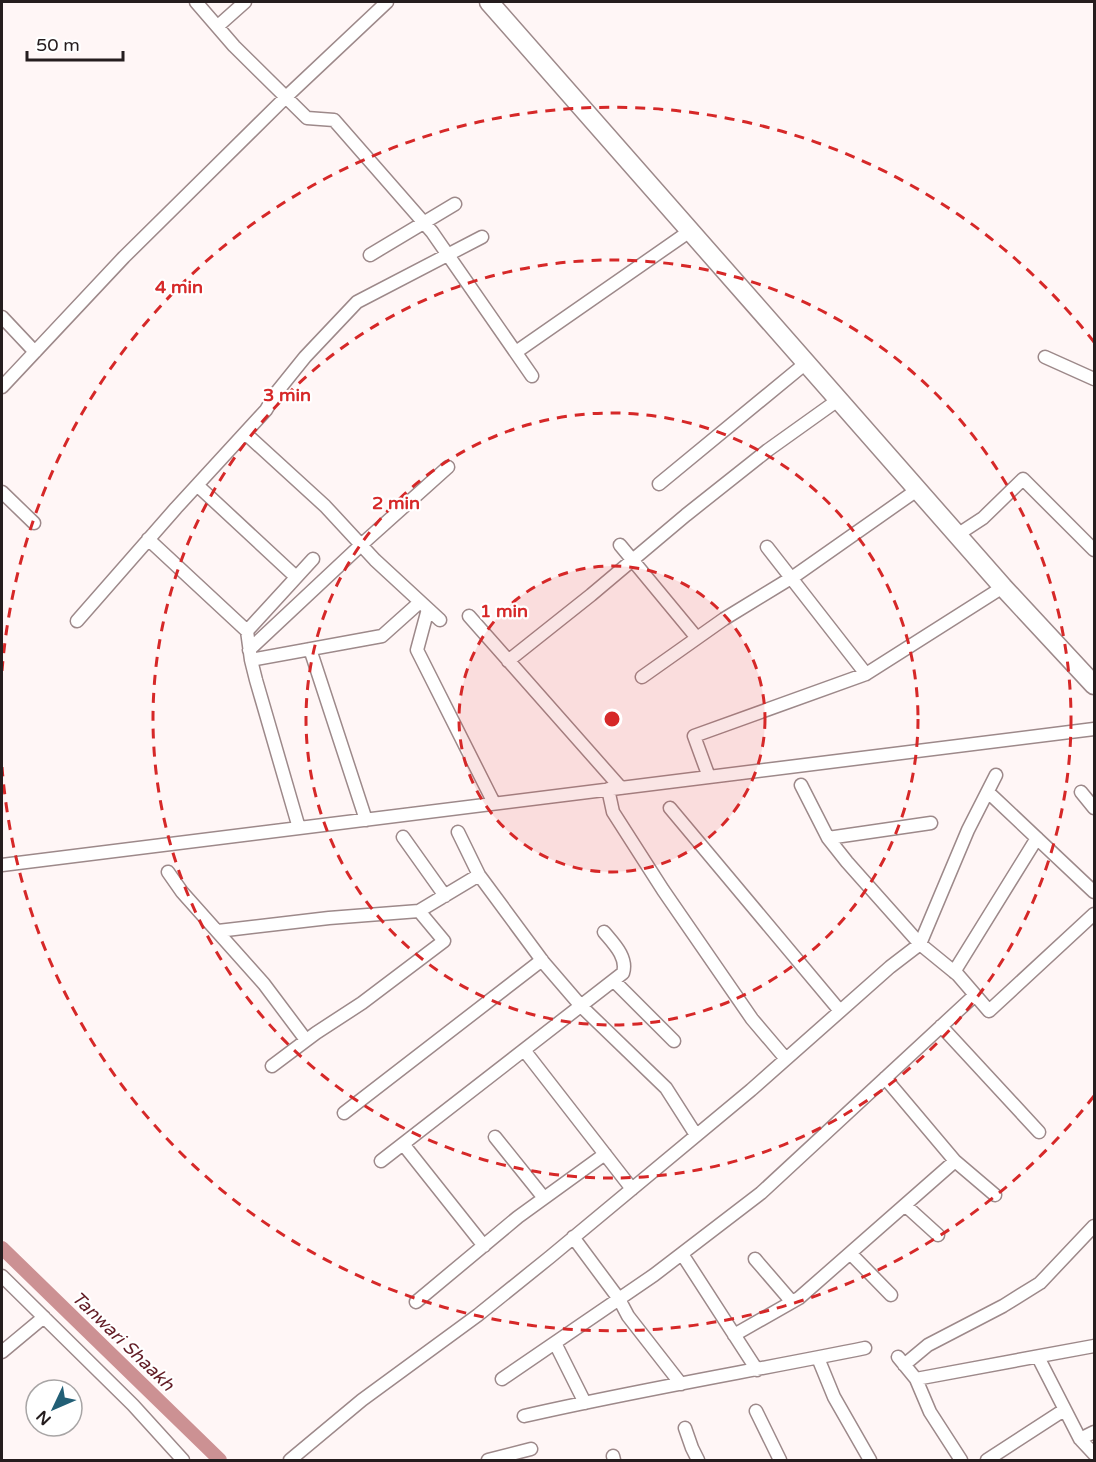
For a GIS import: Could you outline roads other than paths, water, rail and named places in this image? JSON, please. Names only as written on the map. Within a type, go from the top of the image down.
[{"type":"main road","points":[[489,2],[1003,587],[1095,685]]},
{"type":"street","points":[[196,2],[234,46],[307,118],[334,120],[424,222],[532,376]]},
{"type":"street","points":[[218,26],[245,2]]},
{"type":"street","points":[[2,387],[124,257],[286,97],[387,2]]},
{"type":"street","points":[[370,255],[455,204]]},
{"type":"street","points":[[516,352],[690,231]]},
{"type":"street","points":[[78,621],[148,539],[266,410],[276,393],[305,357],[357,302],[482,237]]},
{"type":"street","points":[[2,316],[36,352]]},
{"type":"street","points":[[1045,357],[1095,379]]},
{"type":"street","points":[[659,484],[806,363]]},
{"type":"street","points":[[508,661],[768,450],[838,400]]},
{"type":"street","points":[[245,434],[324,506],[361,545],[440,620]]},
{"type":"street","points":[[250,655],[361,545],[448,468]]},
{"type":"street","points":[[957,535],[984,518],[1023,479],[1093,546]]},
{"type":"street","points":[[197,485],[296,577]]},
{"type":"street","points":[[642,677],[697,638],[791,578],[917,490]]},
{"type":"street","points":[[2,493],[34,523]]},
{"type":"street","points":[[148,539],[247,631],[250,655],[299,828]]},
{"type":"street","points":[[620,545],[697,638]]},
{"type":"street","points":[[767,547],[866,674]]},
{"type":"street","points":[[247,631],[313,559]]},
{"type":"street","points":[[709,777],[694,736],[866,674],[1003,587]]},
{"type":"street","points":[[250,655],[310,649],[381,636],[424,606]]},
{"type":"street","points":[[424,606],[417,650],[494,803]]},
{"type":"street","points":[[469,616],[614,788],[614,812],[651,873],[752,1019],[786,1059]]},
{"type":"street","points":[[310,649],[366,820]]},
{"type":"street","points":[[2,865],[1095,729]]},
{"type":"street","points":[[290,1461],[362,1400],[478,1315],[573,1238],[920,944],[968,830],[996,775]]},
{"type":"street","points":[[801,785],[828,838],[847,862],[920,944],[954,972],[989,1011],[1095,914]]},
{"type":"street","points":[[988,792],[1095,892]]},
{"type":"street","points":[[1081,792],[1095,807]]},
{"type":"street","points":[[670,808],[840,1011]]},
{"type":"street","points":[[828,838],[931,823]]},
{"type":"street","points":[[458,832],[479,875],[542,960],[581,1006],[666,1088],[696,1135]]},
{"type":"street","points":[[403,837],[445,896]]},
{"type":"street","points":[[954,972],[1037,838]]},
{"type":"street","points":[[168,872],[182,892],[264,984],[306,1040]]},
{"type":"street","points":[[218,931],[329,918],[419,911],[479,875]]},
{"type":"street","points":[[273,1066],[444,941],[419,911]]},
{"type":"street","points":[[381,1161],[623,973],[625,966],[621,954],[604,932]]},
{"type":"street","points":[[344,1113],[542,960]]},
{"type":"street","points":[[614,981],[674,1041]]},
{"type":"street","points":[[502,1379],[682,1254],[761,1193],[975,995]]},
{"type":"street","points":[[941,1026],[1039,1132]]},
{"type":"street","points":[[524,1050],[632,1189]]},
{"type":"street","points":[[885,1078],[955,1161],[996,1195]]},
{"type":"street","points":[[495,1137],[544,1198]]},
{"type":"street","points":[[403,1144],[484,1246]]},
{"type":"street","points":[[416,1302],[518,1217],[605,1154]]},
{"type":"street","points":[[734,1335],[792,1302],[851,1254],[955,1161]]},
{"type":"street","points":[[906,1206],[938,1235]]},
{"type":"street","points":[[961,1461],[930,1412],[916,1379],[901,1361],[1003,1306],[1040,1283],[1095,1226]]},
{"type":"street","points":[[573,1238],[619,1299],[628,1316],[681,1384]]},
{"type":"street","points":[[682,1254],[757,1370]]},
{"type":"street","points":[[851,1254],[891,1294]]},
{"type":"street","points":[[755,1259],[792,1302]]},
{"type":"street","points":[[2,1276],[133,1405],[183,1461]]},
{"type":"street","points":[[2,1352],[44,1317]]},
{"type":"street","points":[[555,1343],[585,1402]]},
{"type":"street","points":[[916,1379],[1095,1346]]},
{"type":"street","points":[[524,1416],[585,1402],[865,1348]]},
{"type":"street","points":[[1038,1357],[1080,1439],[1095,1454]]},
{"type":"street","points":[[818,1358],[834,1397],[870,1461]]},
{"type":"street","points":[[987,1461],[1064,1410]]},
{"type":"street","points":[[756,1411],[780,1461]]},
{"type":"street","points":[[685,1428],[698,1461]]},
{"type":"street","points":[[1080,1439],[1095,1431]]},
{"type":"street","points":[[488,1461],[531,1449]]},
{"type":"waterway","name":"Tanwari Shaakh","points":[[2,1248],[220,1460]]}]
